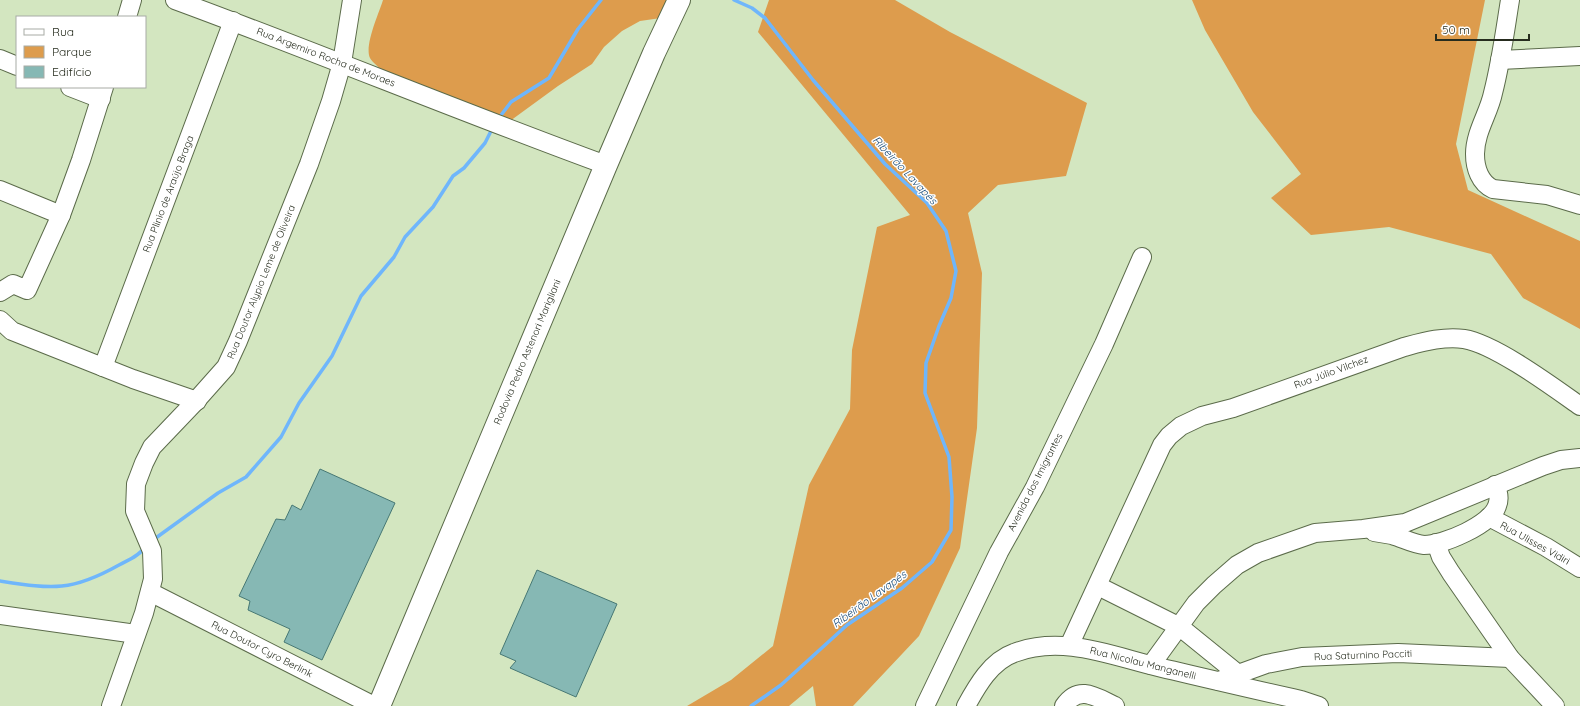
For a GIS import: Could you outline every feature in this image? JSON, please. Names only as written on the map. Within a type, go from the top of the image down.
[{"type":"main road","name":"Rodovia Pedro Astenori Marigliani","points":[[379,706],[606,165],[654,53],[679,0]]},
{"type":"street","points":[[126,16],[132,0]]},
{"type":"street","name":"Rua Argemiro Rocha de Moraes","points":[[175,0],[342,62],[505,128],[606,165]]},
{"type":"street","name":"Rua Doutor Alypio Leme de Oliveira","points":[[111,706],[150,592],[154,567],[152,551],[135,511],[134,499],[136,484],[152,447],[197,401],[226,367],[238,341],[309,164],[342,62],[352,0]]},
{"type":"street","points":[[1510,0],[1493,95],[1478,133],[1475,153],[1478,173],[1485,186],[1493,189],[1547,195],[1580,205]]},
{"type":"street","name":"Rua Plinio de Araújo Braga","points":[[103,367],[233,21]]},
{"type":"street","points":[[1500,60],[1580,56]]},
{"type":"street","points":[[0,60],[16,66]]},
{"type":"street","points":[[0,292],[13,284],[27,290],[61,215],[103,93],[76,88]]},
{"type":"street","points":[[0,190],[61,215]]},
{"type":"street","name":"Avenida dos Imigrantes","points":[[925,706],[999,552],[1035,487],[1104,344],[1142,256]]},
{"type":"street","points":[[0,320],[12,332],[197,401]]},
{"type":"street","name":"Rua Júlio Vilchez","points":[[1069,646],[1162,445],[1169,436],[1181,426],[1202,416],[1233,408],[1404,347],[1430,340],[1448,339],[1465,339],[1484,346],[1538,377],[1580,406]]},
{"type":"street","points":[[1150,665],[1180,627],[1196,603],[1237,565],[1258,553],[1315,533],[1363,529],[1405,523],[1542,466],[1560,460],[1580,458]]},
{"type":"street","points":[[1363,529],[1392,535],[1417,544],[1436,543],[1477,527],[1489,517],[1497,508],[1499,501],[1495,485]]},
{"type":"street","name":"Rua Ulisses Vidiri","points":[[1489,517],[1546,547],[1580,568]]},
{"type":"street","points":[[1392,535],[1405,523]]},
{"type":"street","points":[[1436,543],[1441,557],[1451,573],[1510,658],[1555,706]]},
{"type":"street","points":[[1098,586],[1180,627],[1238,674]]},
{"type":"street","name":"Rua Doutor Cyro Berlink","points":[[150,592],[374,706]]},
{"type":"street","points":[[0,615],[136,634]]},
{"type":"street","name":"Rua Nicolau Manganelli","points":[[966,706],[983,679],[1001,659],[1013,653],[1031,648],[1069,646],[1101,651],[1150,665],[1301,700],[1319,706]]},
{"type":"street","name":"Rua Saturnino Pacciti","points":[[1219,681],[1266,664],[1302,656],[1430,653],[1510,658]]},
{"type":"street","points":[[1064,706],[1070,698],[1078,694],[1088,694],[1115,706]]},
{"type":"green space","points":[[383,0],[668,0],[661,18],[640,21],[622,31],[604,47],[592,64],[558,86],[510,121],[381,70],[370,58],[369,46],[370,38]]},
{"type":"green space","points":[[769,0],[895,0],[950,32],[1087,103],[1066,176],[998,185],[968,213],[982,273],[977,428],[960,548],[919,636],[853,706],[816,706],[813,686],[789,706],[687,706],[731,680],[773,646],[809,485],[850,409],[852,350],[877,227],[910,215],[758,32]]},
{"type":"green space","points":[[1192,0],[1485,0],[1456,144],[1468,190],[1580,241],[1580,329],[1523,298],[1491,254],[1389,227],[1311,235],[1271,198],[1301,174],[1253,112],[1205,30]]},
{"type":"building","points":[[320,469],[395,503],[322,660],[284,642],[290,629],[248,610],[250,601],[239,596],[276,519],[285,520],[292,505],[301,510]]},
{"type":"building","points":[[537,570],[617,604],[576,697],[510,668],[516,661],[500,654]]},
{"type":"waterway","points":[[498,119],[511,102],[549,78],[578,29],[601,0]]},
{"type":"waterway","name":"Ribeirão Lavapés","points":[[734,0],[752,8],[765,18],[813,80],[885,164],[927,203],[946,231],[956,271],[951,298],[926,363],[925,393],[949,457],[952,497],[951,530],[932,562],[902,588],[847,625],[781,685],[751,706]]},
{"type":"waterway","points":[[153,540],[218,493],[246,477],[281,437],[299,403],[332,356],[361,296],[394,257],[405,237],[433,207],[453,176],[464,168],[485,143],[493,127]]},
{"type":"waterway","points":[[0,581],[48,587],[74,584],[102,574],[133,558],[144,548]]}]
